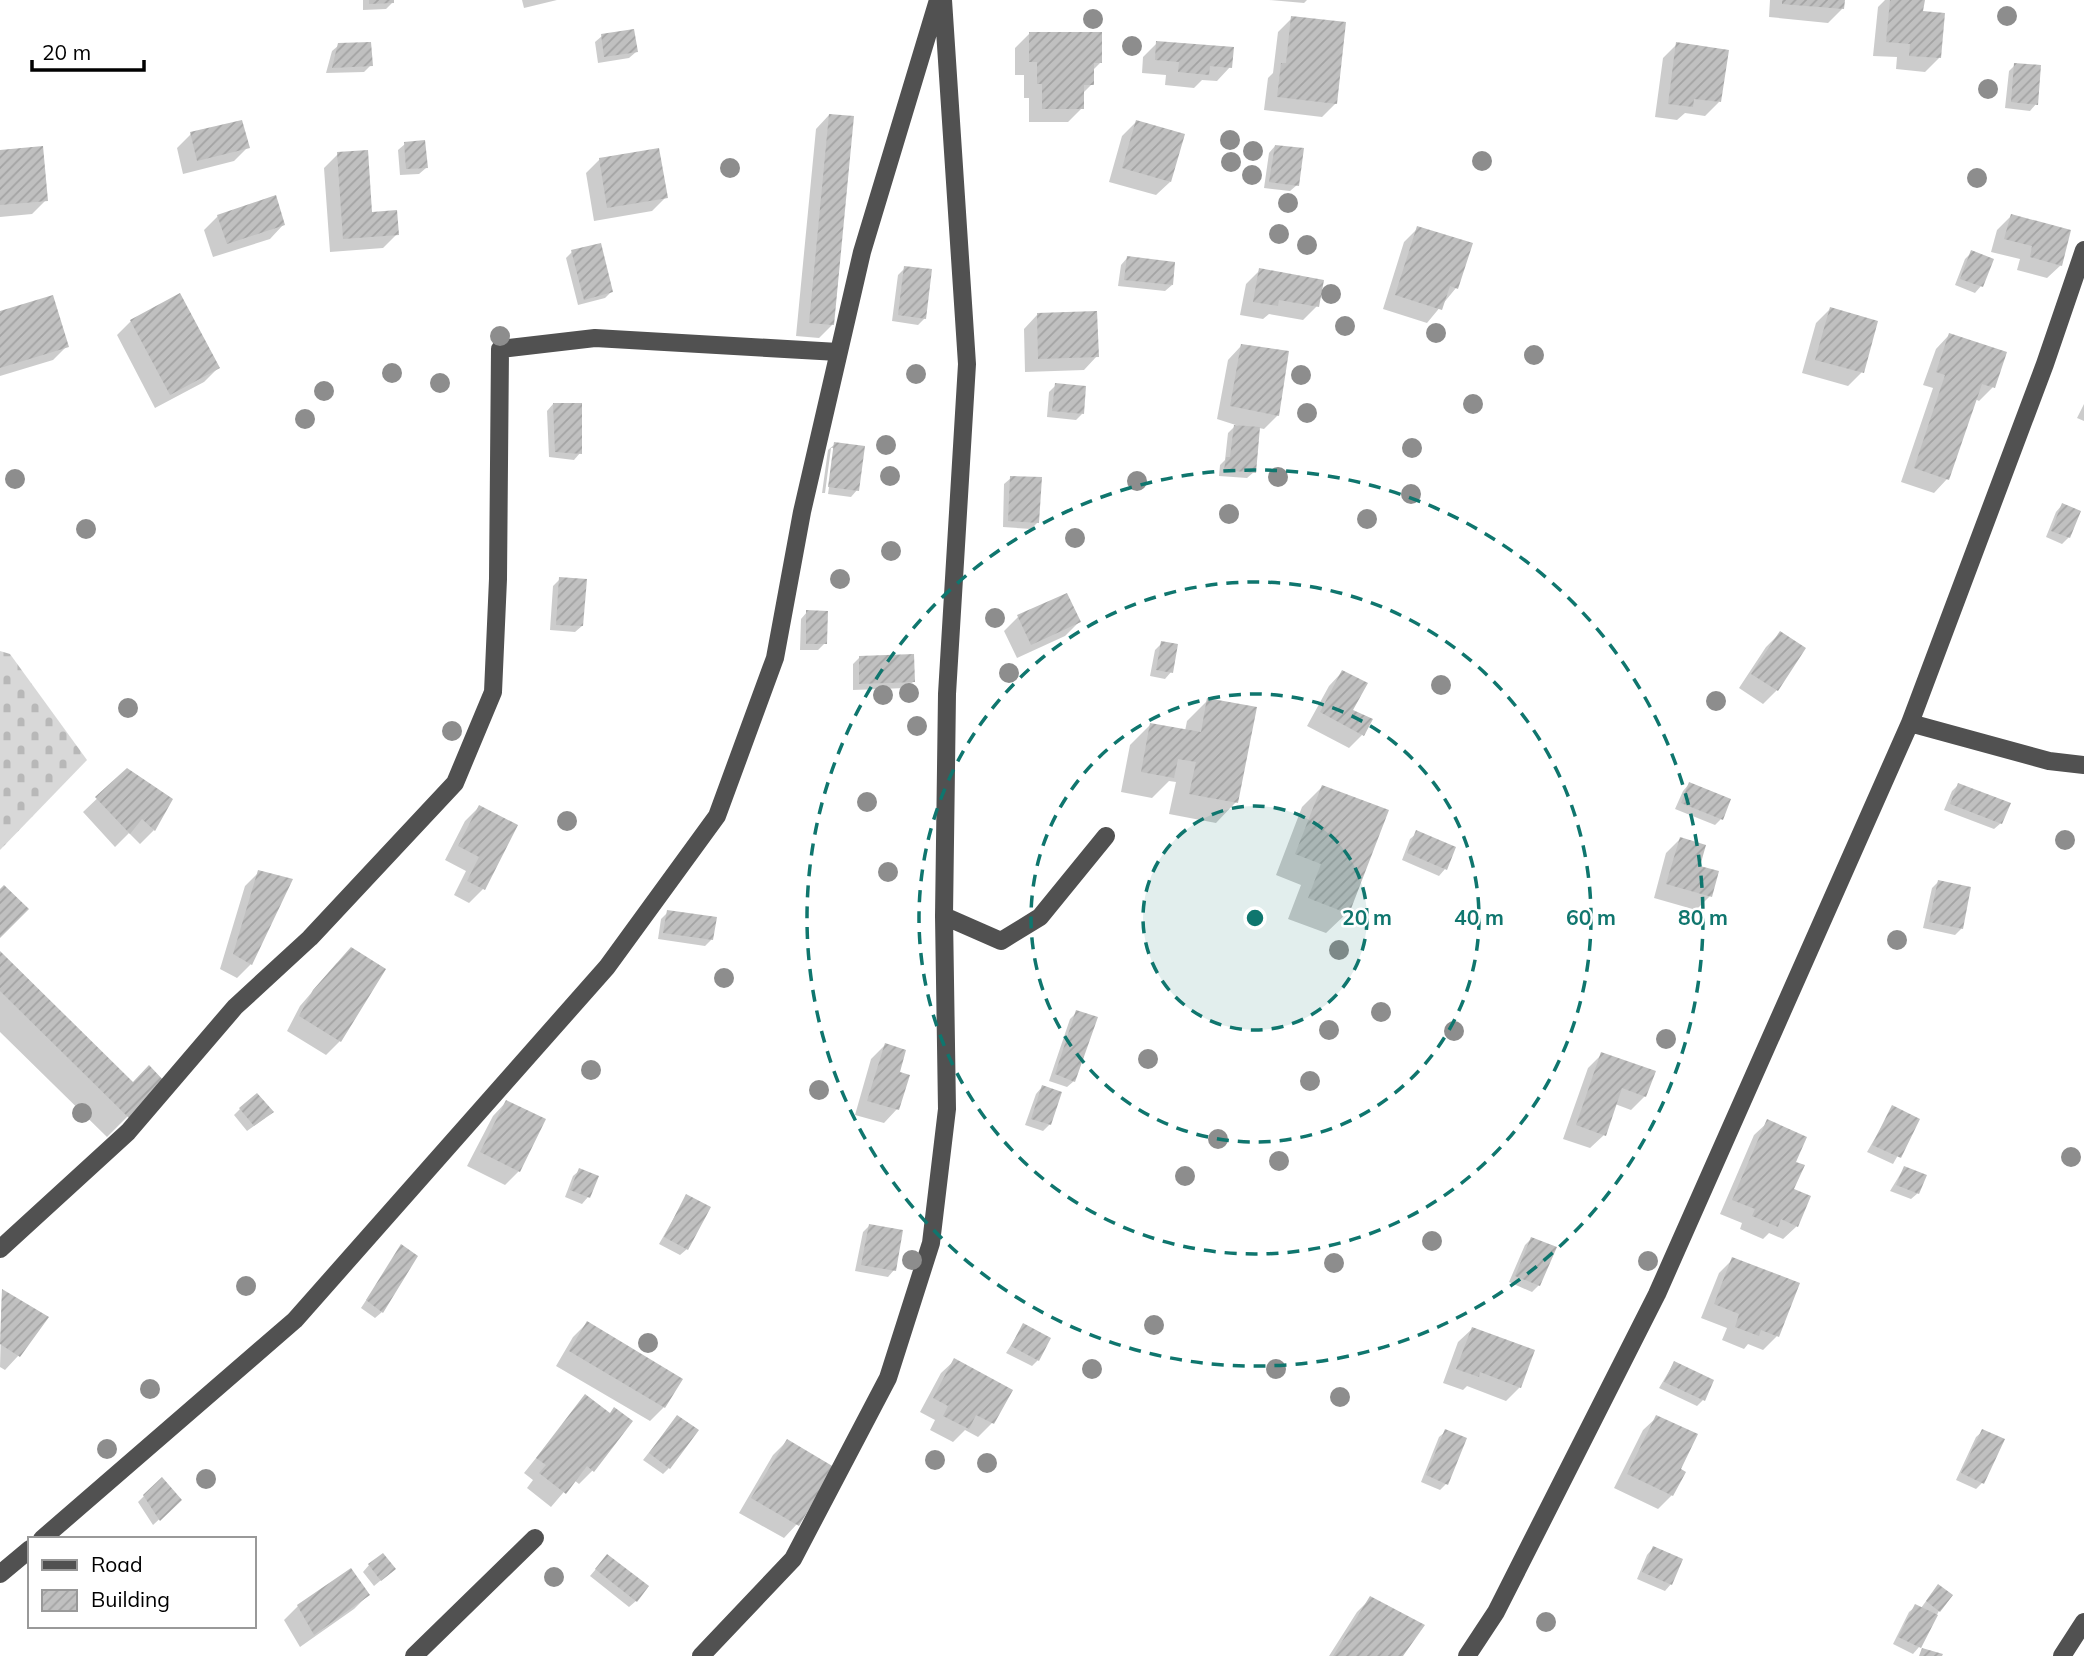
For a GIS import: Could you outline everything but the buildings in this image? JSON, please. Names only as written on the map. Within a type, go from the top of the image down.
[{"type":"street","points":[[44,1537],[295,1320],[607,967],[717,816],[775,658],[802,512],[863,252],[941,0]]},
{"type":"street","points":[[701,1656],[793,1559],[888,1378],[931,1243],[947,1110],[944,916],[947,694],[967,364],[941,0]]},
{"type":"street","points":[[1467,1656],[1496,1612],[1657,1294],[1910,723],[2045,364],[2084,250]]},
{"type":"street","points":[[0,1249],[128,1132],[235,1007],[310,938],[455,783],[493,692],[498,579],[500,349],[595,338],[838,352]]},
{"type":"street","points":[[1910,723],[2049,761],[2084,765]]},
{"type":"street","points":[[944,916],[1001,941],[1040,917],[1106,836]]},
{"type":"street","points":[[414,1656],[535,1538]]},
{"type":"street","points":[[0,1574],[28,1551]]},
{"type":"street","points":[[2062,1656],[2084,1622]]},
{"type":"green space","points":[[0,651],[10,654],[87,760],[0,850]]}]
